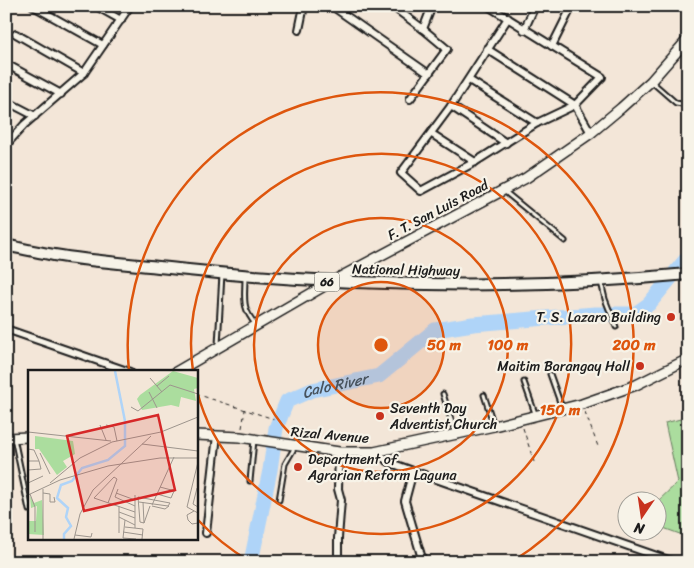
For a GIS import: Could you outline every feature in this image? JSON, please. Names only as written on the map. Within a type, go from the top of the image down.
[{"type":"main road","name":"F. T. San Luis Road","points":[[179,370],[331,282],[526,178],[591,133],[651,81],[688,39]]},
{"type":"main road","name":"National Highway","points":[[6,245],[56,255],[222,273],[331,282],[454,285],[601,281],[688,274]]},
{"type":"main road","name":"Rizal Avenue","points":[[198,435],[240,437],[340,452],[374,452],[456,435],[582,404],[636,385],[688,359]]},
{"type":"main road","points":[[10,438],[28,437]]},
{"type":"street","points":[[33,6],[103,45]]},
{"type":"street","points":[[96,6],[122,20]]},
{"type":"street","points":[[6,145],[9,137],[84,73],[130,6]]},
{"type":"street","points":[[299,30],[304,6]]},
{"type":"street","points":[[332,6],[429,74]]},
{"type":"street","points":[[392,6],[447,49],[410,99]]},
{"type":"street","points":[[423,29],[432,6]]},
{"type":"street","points":[[524,30],[535,6]]},
{"type":"street","points":[[552,46],[572,6]]},
{"type":"street","points":[[490,7],[508,18],[524,30],[602,77],[575,105],[537,123],[475,162],[421,191],[401,173],[432,134],[508,18]]},
{"type":"street","points":[[16,34],[84,73]]},
{"type":"street","points":[[488,49],[575,105],[591,133]]},
{"type":"street","points":[[6,64],[60,94]]},
{"type":"street","points":[[469,80],[537,123]]},
{"type":"street","points":[[6,101],[35,116]]},
{"type":"street","points":[[451,106],[506,143]]},
{"type":"street","points":[[432,134],[475,162]]},
{"type":"street","points":[[6,329],[124,370]]},
{"type":"street","points":[[206,533],[216,435]]},
{"type":"street","points":[[340,452],[338,489],[341,500],[338,556],[341,560],[347,562]]},
{"type":"street","points":[[374,452],[391,462],[413,471],[674,562]]},
{"type":"street","points":[[413,471],[404,501],[423,562]]},
{"type":"lane","points":[[651,81],[676,103],[688,105]]},
{"type":"lane","points":[[504,190],[565,241]]},
{"type":"lane","points":[[218,347],[222,273]]},
{"type":"lane","points":[[246,275],[244,306],[247,314],[256,325]]},
{"type":"lane","points":[[601,281],[605,299],[616,327]]},
{"type":"lane","points":[[550,374],[562,409]]},
{"type":"lane","points":[[524,382],[536,416]]},
{"type":"lane","points":[[443,394],[456,435]]},
{"type":"lane","points":[[484,395],[494,426]]},
{"type":"lane","points":[[10,438],[28,506]]},
{"type":"lane","points":[[250,481],[254,440]]},
{"type":"lane","points":[[279,500],[285,464],[292,446]]},
{"type":"path","points":[[198,395],[274,419]]},
{"type":"path","points":[[582,404],[599,449]]},
{"type":"path","points":[[240,437],[245,409]]},
{"type":"path","points":[[520,420],[534,462]]},
{"type":"green space","points":[[688,417],[688,537],[666,529],[666,493],[678,482],[665,423]]},
{"type":"waterway","name":"Calo River","points":[[251,562],[270,470],[276,428],[287,401],[312,390],[379,376],[435,330],[473,324],[595,314],[635,314],[649,304],[688,257]]},
{"type":"place","name":"T. S. Lazaro Building","points":[[671,317]]},
{"type":"place","name":"Maitim Barangay Hall","points":[[640,366]]},
{"type":"place","name":"Seventh Day Adventist Church","points":[[380,416]]},
{"type":"place","name":"Department of Agrarian Reform Laguna","points":[[298,467]]}]
